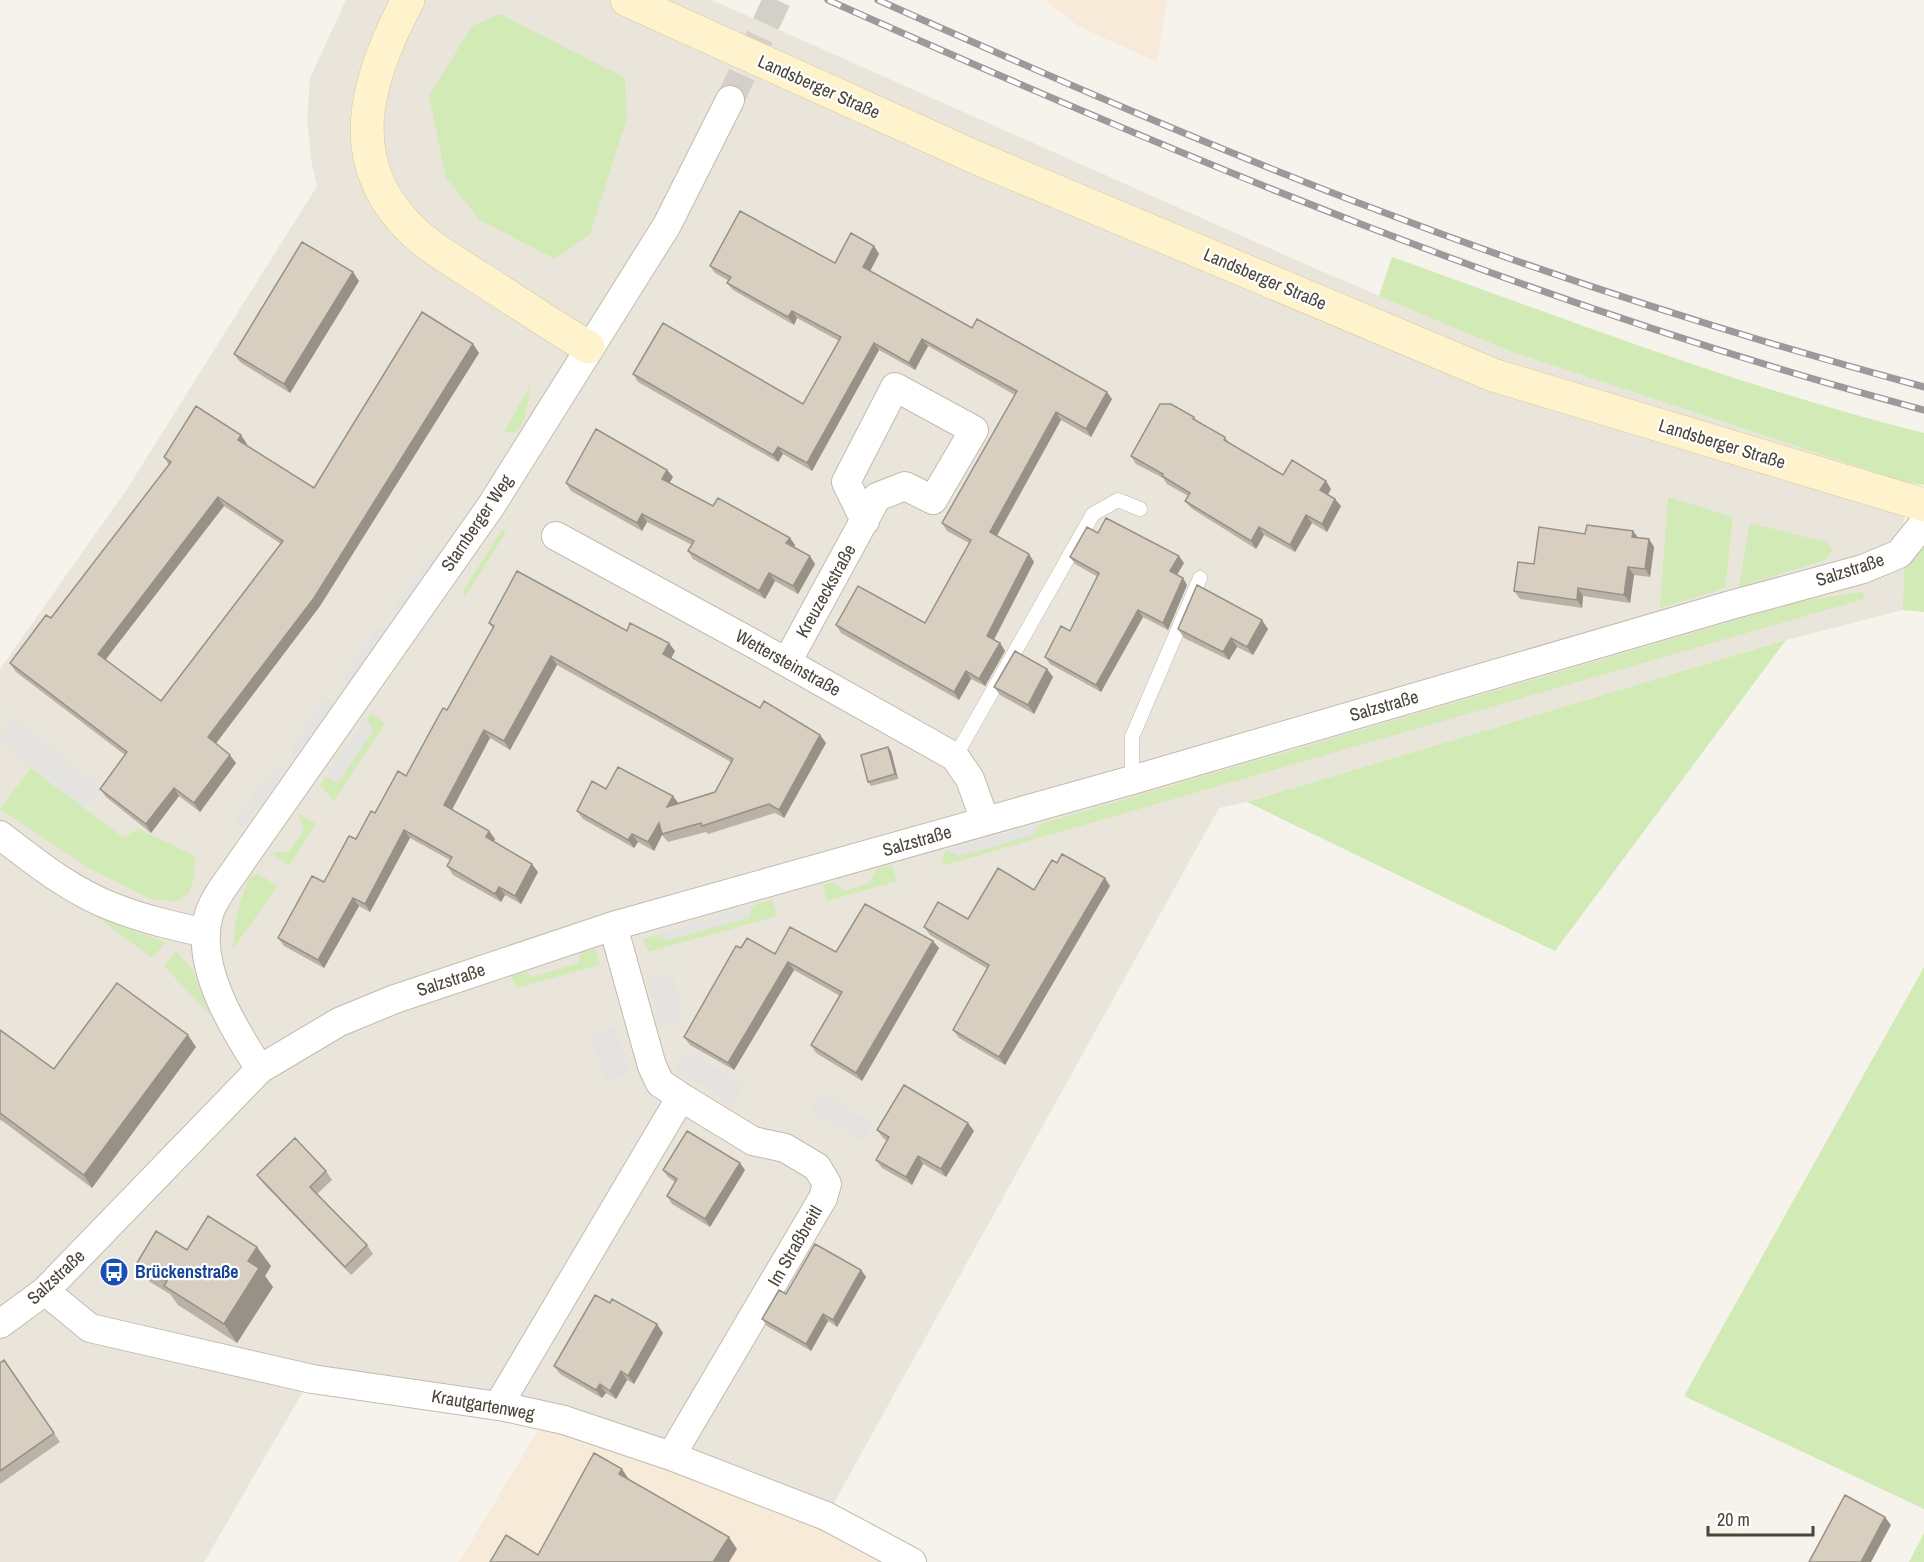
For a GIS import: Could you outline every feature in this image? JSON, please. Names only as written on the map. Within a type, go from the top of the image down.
[{"type":"main road","points":[[408,0],[377,64],[368,100],[368,145],[371,164],[382,191],[398,215],[416,234],[439,252],[588,347]]},
{"type":"main road","name":"Landsberger Straße","points":[[627,0],[977,158],[1493,375],[1924,505]]},
{"type":"street","name":"Starnberger Weg","points":[[206,933],[209,912],[243,859],[486,513],[588,347],[667,225],[730,100]]},
{"type":"street","name":"Kreuzeckstraße","points":[[787,662],[865,521],[877,497],[905,486],[933,500],[974,430],[895,387],[846,482],[865,521]]},
{"type":"street","name":"Salzstraße","points":[[0,1324],[45,1291],[260,1069],[339,1022],[394,999],[613,926],[986,822],[1669,622],[1863,569],[1899,554],[1924,523]]},
{"type":"street","name":"Wettersteinstraße","points":[[556,536],[955,757],[970,779],[986,822]]},
{"type":"street","points":[[0,836],[57,878],[110,906],[157,923],[206,933],[213,980],[235,1032],[260,1069]]},
{"type":"street","name":"Im Straßbreitl","points":[[613,926],[652,1066],[660,1083],[753,1141],[785,1148],[809,1162],[817,1167],[827,1184],[823,1198],[671,1456]]},
{"type":"street","points":[[498,1406],[681,1097]]},
{"type":"street","name":"Krautgartenweg","points":[[45,1291],[90,1328],[312,1379],[498,1406],[564,1420],[671,1456],[826,1516],[912,1562]]},
{"type":"lane","points":[[955,757],[1093,514],[1118,500],[1140,509]]},
{"type":"lane","points":[[1132,780],[1132,737],[1200,578]]},
{"type":"shaded area","points":[[346,0],[712,0],[1314,268],[1507,350],[1904,482],[1903,610],[1786,640],[1247,802],[1219,808],[820,1528],[540,1427],[304,1390],[204,1562],[0,1562],[0,669],[127,489],[317,186],[311,160],[307,118],[310,78]]},
{"type":"shaded area","points":[[1045,0],[1167,0],[1157,62],[1078,26]]},
{"type":"shaded area","points":[[430,557],[443,557],[399,618],[394,607]]},
{"type":"shaded area","points":[[377,628],[392,629],[347,689],[341,680]]},
{"type":"shaded area","points":[[326,698],[337,702],[294,759],[289,749]]},
{"type":"shaded area","points":[[13,718],[102,788],[86,809],[0,741],[0,735]]},
{"type":"shaded area","points":[[367,718],[373,730],[338,783],[325,777]]},
{"type":"shaded area","points":[[275,767],[287,769],[241,829],[236,818]]},
{"type":"shaded area","points":[[1040,824],[1033,835],[959,856],[945,850]]},
{"type":"shaded area","points":[[754,905],[748,918],[668,940],[657,935]]},
{"type":"shaded area","points":[[673,974],[684,1020],[660,1027],[648,980]]},
{"type":"shaded area","points":[[615,1027],[630,1072],[606,1080],[591,1035]]},
{"type":"shaded area","points":[[686,1051],[744,1085],[733,1104],[675,1070]]},
{"type":"shaded area","points":[[822,1092],[873,1124],[862,1141],[811,1110]]},
{"type":"shaded area","points":[[540,1427],[581,1436],[820,1528],[884,1562],[459,1562]]},
{"type":"green space","points":[[500,14],[625,78],[627,118],[590,234],[555,259],[480,220],[446,178],[429,96],[472,26]]},
{"type":"green space","points":[[1392,257],[1722,374],[1924,433],[1924,485],[1904,482],[1507,350],[1379,296]]},
{"type":"green space","points":[[531,383],[525,418],[517,431],[504,433]]},
{"type":"green space","points":[[1668,497],[1733,517],[1725,588],[1660,608]]},
{"type":"green space","points":[[1750,523],[1826,542],[1833,550],[1825,560],[1739,587]]},
{"type":"green space","points":[[502,530],[506,532],[465,597],[462,592]]},
{"type":"green space","points":[[1904,536],[1924,539],[1924,612],[1903,610]]},
{"type":"green space","points":[[1863,592],[1864,599],[942,866],[945,850],[960,856],[1033,835],[1040,824],[1805,600]]},
{"type":"green space","points":[[1786,640],[1555,951],[1247,802]]},
{"type":"green space","points":[[371,714],[385,723],[334,801],[320,785],[325,777],[338,782],[373,731],[367,718]]},
{"type":"green space","points":[[31,768],[123,837],[139,829],[195,856],[194,879],[188,894],[176,901],[151,899],[92,870],[0,809]]},
{"type":"green space","points":[[298,813],[316,824],[289,866],[271,852],[288,852],[304,830]]},
{"type":"green space","points":[[892,865],[897,881],[827,901],[823,885],[833,882],[845,891],[870,883],[876,869]]},
{"type":"green space","points":[[258,874],[278,886],[233,949],[236,921],[243,895],[250,877]]},
{"type":"green space","points":[[772,900],[777,916],[648,952],[643,939],[657,935],[668,940],[748,918],[754,905]]},
{"type":"green space","points":[[85,908],[130,930],[166,942],[152,958]]},
{"type":"green space","points":[[596,949],[600,965],[516,988],[512,976],[526,971],[531,977],[578,963],[581,952]]},
{"type":"green space","points":[[176,951],[192,969],[210,1015],[164,966]]},
{"type":"green space","points":[[1924,967],[1924,1509],[1684,1396]]},
{"type":"green space","points":[[1924,1533],[1924,1562],[1909,1562]]},
{"type":"building","points":[[740,211],[835,263],[851,233],[874,246],[863,267],[972,328],[977,319],[1107,392],[1086,429],[1056,412],[990,532],[1029,554],[987,636],[1000,643],[979,679],[966,671],[954,692],[836,625],[858,586],[925,623],[971,540],[942,523],[1017,391],[922,339],[909,363],[874,343],[807,463],[778,447],[773,455],[633,374],[663,323],[803,404],[841,337],[792,311],[788,317],[727,283],[731,277],[710,266]]},
{"type":"building","points":[[302,242],[353,272],[284,384],[234,354]]},
{"type":"building","points":[[422,312],[473,344],[314,598],[208,737],[230,755],[194,803],[174,788],[146,824],[100,789],[127,752],[10,663],[46,615],[51,618],[171,462],[164,457],[196,406],[241,435],[238,440],[314,488]],"holes":[[[218,497],[283,541],[161,701],[98,654]]]},
{"type":"building","points":[[1160,404],[1171,404],[1194,417],[1193,419],[1225,437],[1224,440],[1283,475],[1292,460],[1326,481],[1320,490],[1335,499],[1322,524],[1306,515],[1290,545],[1259,527],[1251,541],[1185,501],[1190,493],[1131,456]]},
{"type":"building","points":[[596,429],[667,470],[662,479],[713,506],[718,498],[790,538],[786,543],[810,556],[793,586],[769,573],[759,591],[688,551],[694,541],[642,514],[637,523],[566,483]]},
{"type":"building","points":[[1106,518],[1179,556],[1170,571],[1183,578],[1163,623],[1138,610],[1096,685],[1045,657],[1061,626],[1070,631],[1099,573],[1070,557],[1087,527],[1098,533]]},
{"type":"building","points":[[1587,525],[1633,531],[1632,537],[1649,539],[1645,569],[1628,567],[1624,595],[1578,588],[1577,600],[1514,591],[1518,562],[1534,564],[1539,527],[1585,534]]},
{"type":"building","points":[[517,571],[627,631],[630,623],[669,643],[663,654],[760,708],[764,701],[820,735],[779,810],[769,804],[702,826],[701,823],[662,834],[659,823],[648,842],[632,834],[628,840],[577,811],[592,781],[606,789],[618,767],[673,796],[667,807],[715,792],[733,759],[551,656],[504,741],[484,730],[444,805],[489,831],[486,837],[532,864],[515,896],[499,887],[495,894],[447,866],[452,857],[404,830],[365,904],[353,898],[318,960],[278,938],[312,876],[324,882],[349,836],[356,839],[371,811],[375,813],[398,771],[406,776],[443,708],[447,710],[494,626],[489,623]]},
{"type":"building","points":[[1197,585],[1262,620],[1247,647],[1231,638],[1223,652],[1178,629]]},
{"type":"building","points":[[1015,651],[1047,669],[1028,705],[994,687]]},
{"type":"building","points":[[888,747],[895,774],[868,782],[861,755]]},
{"type":"building","points":[[1062,854],[1105,878],[999,1057],[953,1030],[989,965],[924,927],[938,902],[968,919],[998,868],[1034,890],[1052,860],[1057,863]]},
{"type":"building","points":[[865,904],[933,941],[856,1073],[811,1045],[842,992],[788,962],[728,1063],[684,1037],[736,946],[741,948],[747,938],[775,954],[790,927],[836,952]]},
{"type":"building","points":[[117,983],[188,1035],[84,1175],[0,1113],[0,1030],[54,1069]]},
{"type":"building","points":[[904,1085],[968,1123],[941,1169],[918,1156],[906,1177],[876,1160],[889,1137],[877,1130]]},
{"type":"building","points":[[687,1131],[740,1163],[705,1219],[667,1196],[677,1179],[663,1170]]},
{"type":"building","points":[[295,1138],[326,1171],[310,1187],[367,1245],[345,1267],[257,1175]]},
{"type":"building","points":[[208,1216],[257,1247],[248,1261],[259,1268],[224,1324],[164,1286],[167,1281],[137,1263],[156,1231],[187,1250]]},
{"type":"building","points":[[815,1244],[861,1270],[833,1320],[823,1314],[806,1344],[762,1319],[779,1290],[786,1294]]},
{"type":"building","points":[[595,1295],[610,1303],[612,1299],[657,1324],[628,1376],[621,1371],[610,1391],[600,1384],[596,1390],[554,1366]]},
{"type":"building","points":[[4,1360],[54,1433],[0,1471],[0,1363]]},
{"type":"building","points":[[594,1453],[622,1469],[619,1474],[729,1537],[713,1562],[490,1562],[506,1535],[538,1555]]},
{"type":"building","points":[[1845,1495],[1885,1517],[1861,1562],[1809,1562]]},
{"type":"tunnel","points":[[730,100],[777,0]]},
{"type":"railway","points":[[828,0],[1096,117],[1368,227],[1643,326],[1783,370],[1924,410]]},
{"type":"railway","points":[[878,0],[1190,136],[1316,187],[1447,236],[1650,306],[1924,387]]},
{"type":"place","name":"Brückenstraße","points":[[114,1272]]}]
